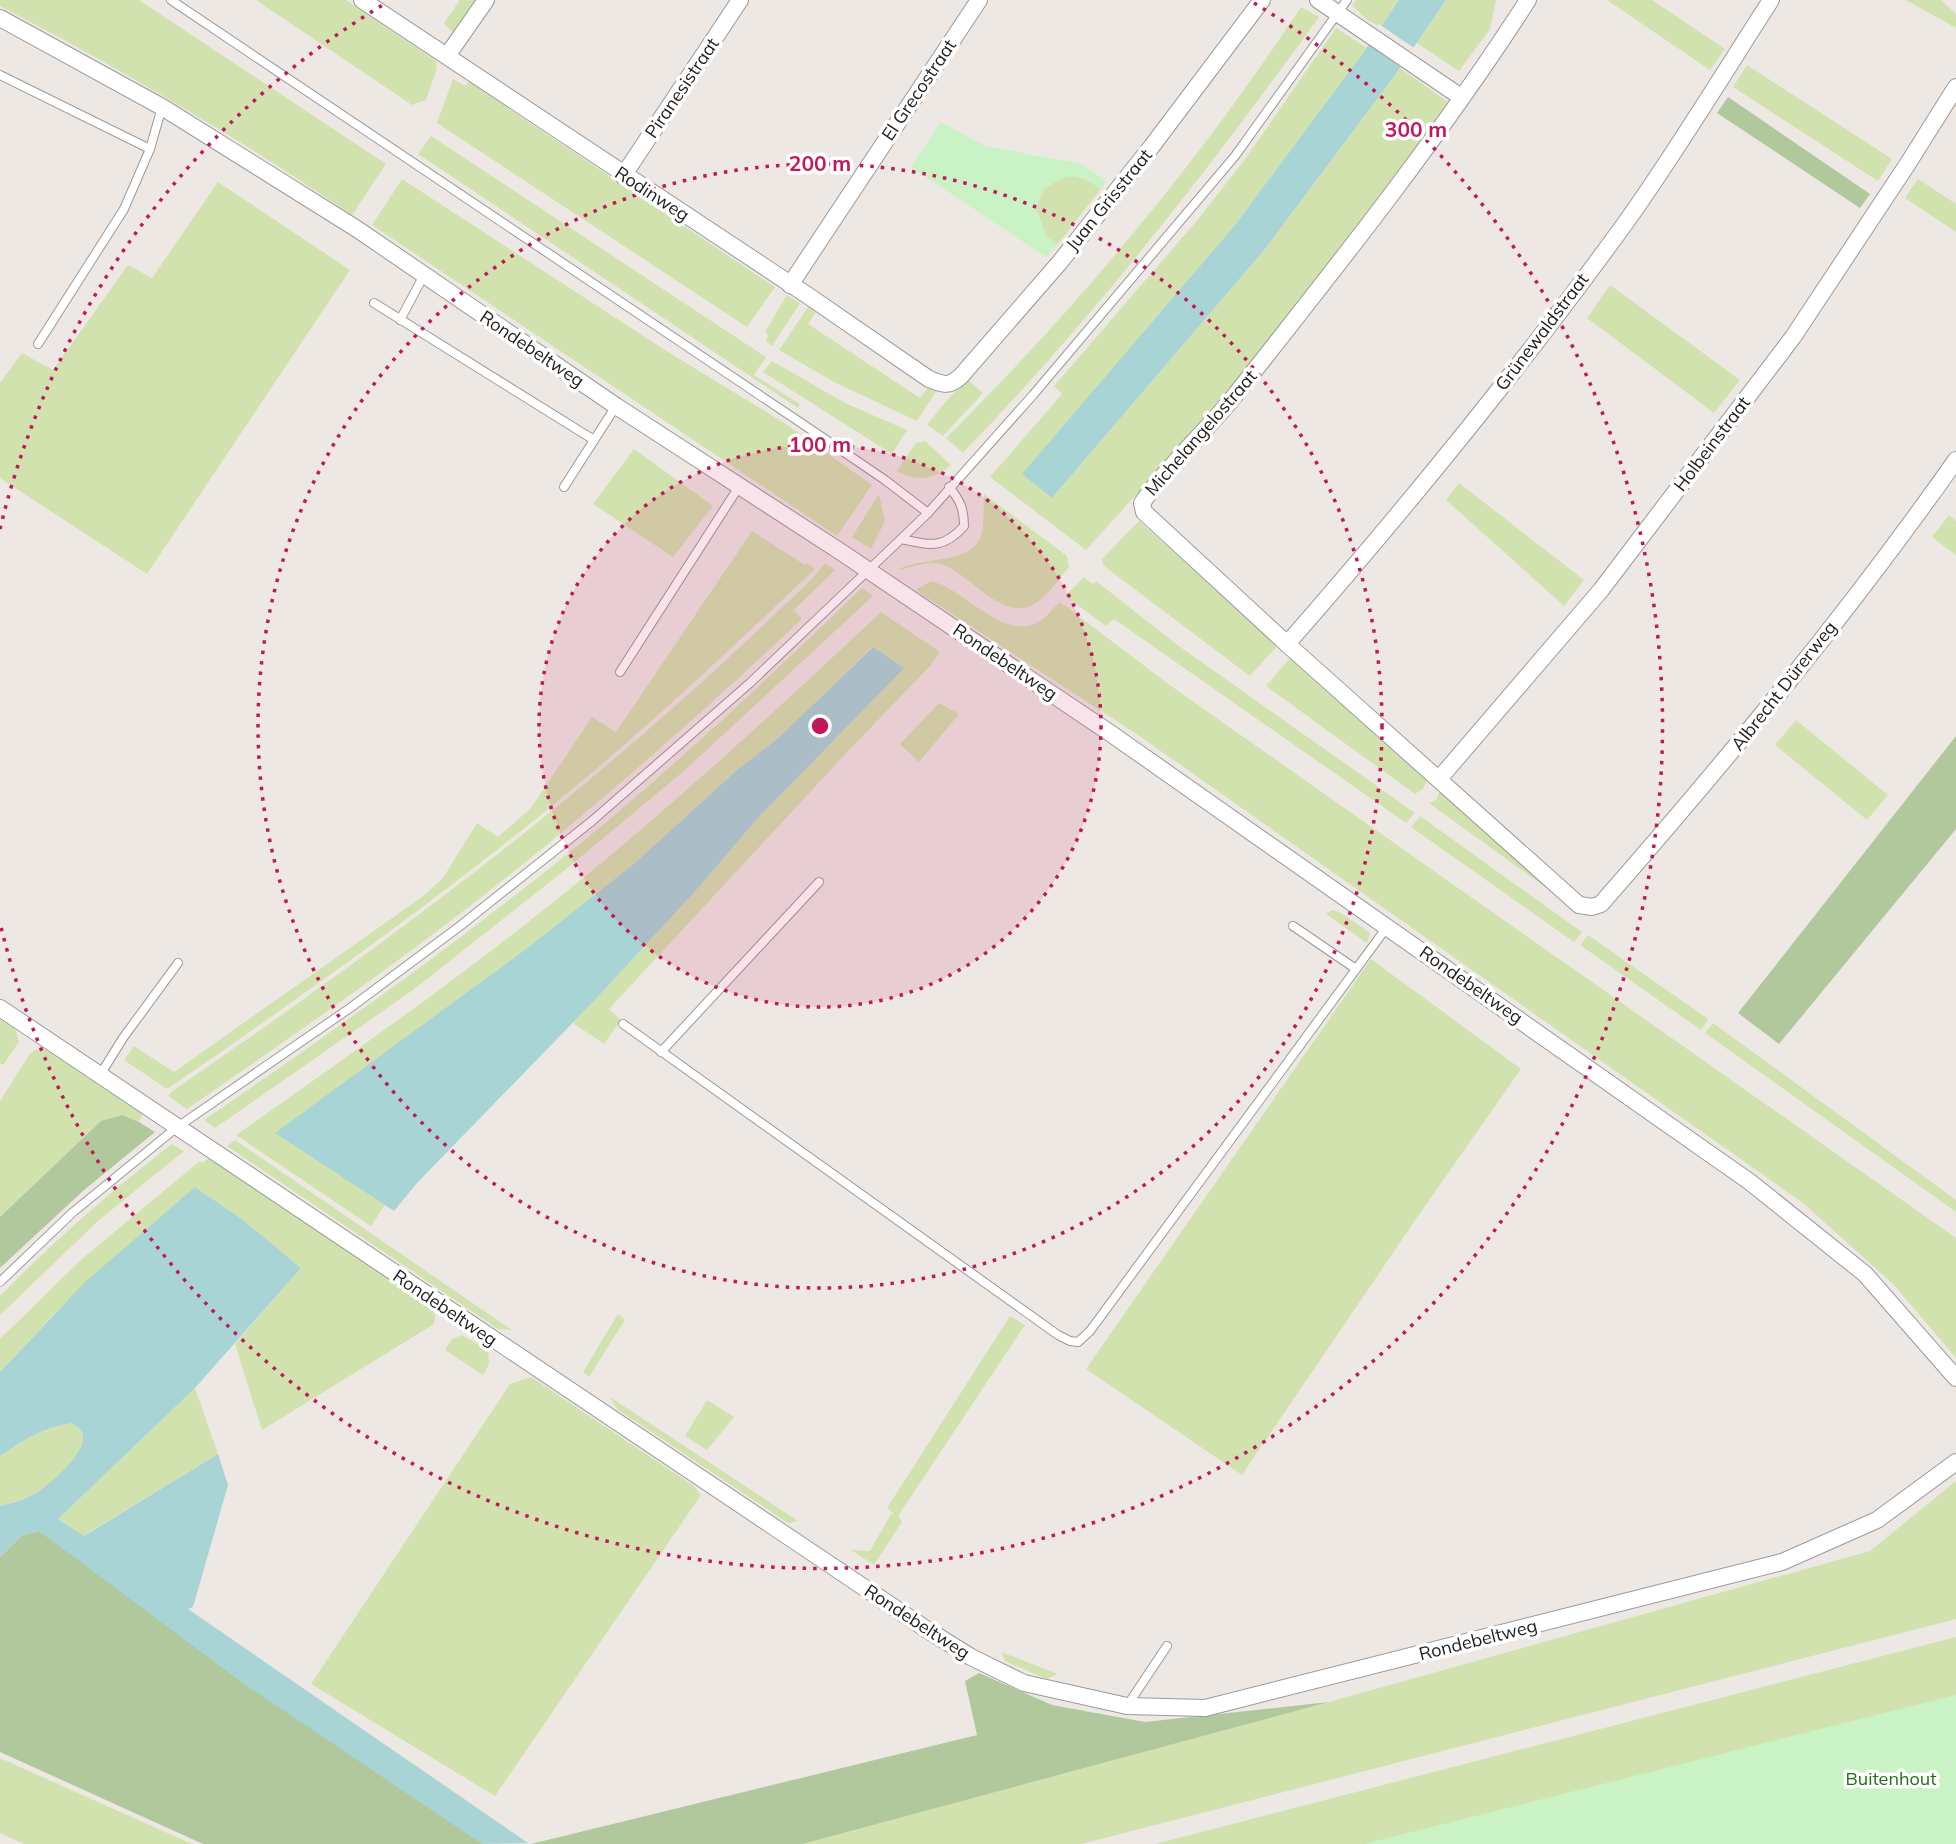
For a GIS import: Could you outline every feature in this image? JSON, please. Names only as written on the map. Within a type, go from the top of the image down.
[{"type":"street","name":"Rodinweg","points":[[362,0],[929,379],[944,385]]},
{"type":"street","points":[[447,56],[486,0]]},
{"type":"street","name":"Piranesistraat","points":[[624,176],[740,0]]},
{"type":"street","name":"El Grecostraat","points":[[790,285],[979,0]]},
{"type":"street","name":"Juan Grisstraat","points":[[944,385],[951,385],[961,376],[1060,262],[1262,0]]},
{"type":"street","points":[[1318,0],[1342,7],[1354,24],[1461,97]]},
{"type":"street","name":"Michelangelostraat","points":[[1528,0],[1436,135],[1233,398],[1153,486],[1142,503],[1144,512],[1287,644],[1579,905],[1592,907],[1601,904]]},
{"type":"street","name":"Grünewaldstraat","points":[[1287,644],[1442,462],[1563,305],[1629,217],[1771,0]]},
{"type":"street","name":"Rondebeltweg","points":[[0,18],[162,107],[357,229],[616,406],[740,485],[1100,726],[1750,1182],[1865,1274],[1956,1378]]},
{"type":"street","name":"Holbeinstraat","points":[[1439,779],[1601,590],[1793,337],[1956,87]]},
{"type":"street","name":"Albrecht Dürerweg","points":[[1601,904],[1705,785],[1806,661],[1908,529],[1956,460]]},
{"type":"street","name":"Rondebeltweg","points":[[0,1008],[971,1657],[1024,1683],[1127,1706],[1205,1708],[1783,1562],[1877,1520],[1956,1462]]},
{"type":"lane","points":[[171,0],[816,433],[928,513]]},
{"type":"lane","points":[[0,1282],[72,1213],[176,1128],[350,1008],[460,926],[592,821],[750,683],[928,513],[1033,395],[1235,156],[1342,7]]},
{"type":"lane","points":[[0,75],[150,149]]},
{"type":"lane","points":[[38,344],[124,209],[150,149],[162,107]]},
{"type":"lane","points":[[400,320],[424,275]]},
{"type":"lane","points":[[374,303],[594,440]]},
{"type":"lane","points":[[564,487],[616,406]]},
{"type":"lane","points":[[620,671],[740,485]]},
{"type":"lane","points":[[901,539],[929,545],[944,543],[954,537],[964,526],[964,511],[959,499],[949,488]]},
{"type":"lane","points":[[662,1052],[819,882]]},
{"type":"lane","points":[[1293,926],[1356,970]]},
{"type":"lane","points":[[623,1024],[1058,1335],[1078,1342],[1090,1331],[1387,927]]},
{"type":"lane","points":[[100,1075],[178,962]]},
{"type":"lane","points":[[1127,1706],[1167,1646]]},
{"type":"green space","points":[[0,0],[139,0],[386,164],[352,215],[179,105],[0,6]]},
{"type":"green space","points":[[256,0],[346,0],[436,61],[437,68],[426,100],[412,105]]},
{"type":"green space","points":[[460,0],[476,0],[453,33],[444,23]]},
{"type":"green space","points":[[1356,0],[1399,0],[1381,27],[1367,20],[1352,5]]},
{"type":"green space","points":[[1446,0],[1496,0],[1490,29],[1459,71],[1417,43]]},
{"type":"green space","points":[[1607,0],[1652,0],[1725,49],[1710,70]]},
{"type":"green space","points":[[1906,0],[1941,0],[1956,14],[1956,28]]},
{"type":"green space","points":[[1301,7],[1319,17],[1235,131],[1104,296],[963,453],[946,438],[1043,337],[1135,232],[1221,121]]},
{"type":"green space","points":[[1336,28],[1367,48],[1235,225],[1023,473],[1052,498],[1265,249],[1400,68],[1448,102],[1400,171],[1234,386],[1086,550],[990,477],[1062,394],[1054,386],[1195,223],[1246,158]]},
{"type":"green space","points":[[1747,65],[1892,159],[1878,181],[1733,87]]},
{"type":"green space","points":[[453,79],[465,86],[469,82],[775,287],[747,327],[437,123]]},
{"type":"green space","points":[[1728,97],[1870,194],[1860,208],[1717,113]]},
{"type":"green space","points":[[941,122],[985,146],[1082,164],[1107,182],[1100,190],[1088,180],[1074,176],[1059,179],[1044,190],[1036,208],[1046,237],[1058,244],[1046,257],[911,167]]},
{"type":"green space","points":[[431,136],[766,357],[754,375],[800,404],[798,408],[418,154]]},
{"type":"green space","points":[[1066,175],[1085,179],[1100,190],[1058,244],[1046,237],[1036,208],[1044,189]]},
{"type":"green space","points":[[402,179],[668,352],[786,424],[872,485],[837,536],[372,225]]},
{"type":"green space","points":[[1918,179],[1956,204],[1956,232],[1905,198]]},
{"type":"green space","points":[[218,182],[350,270],[147,574],[0,478],[0,383],[22,353],[53,370],[128,265],[152,278]]},
{"type":"green space","points":[[1610,285],[1740,380],[1714,413],[1587,318]]},
{"type":"green space","points":[[787,295],[800,303],[772,346],[766,341],[768,335],[765,332]]},
{"type":"green space","points":[[808,307],[816,312],[808,324],[920,398],[929,386],[937,390],[917,421],[834,382],[779,350]]},
{"type":"green space","points":[[772,361],[845,403],[907,430],[892,454],[763,372]]},
{"type":"green space","points":[[968,380],[983,393],[943,436],[927,425]]},
{"type":"green space","points":[[925,441],[951,465],[938,474],[925,478],[911,477],[897,471],[916,443]]},
{"type":"green space","points":[[634,449],[713,506],[673,557],[593,504]]},
{"type":"green space","points":[[1459,483],[1584,580],[1564,606],[1446,500]]},
{"type":"green space","points":[[879,494],[885,521],[871,549],[852,537]]},
{"type":"green space","points":[[984,494],[1067,556],[1069,567],[1057,582],[1040,600],[1025,608],[1013,608],[1001,603],[940,564],[928,563],[899,569],[955,556],[974,546],[983,528]]},
{"type":"green space","points":[[1949,515],[1956,521],[1956,555],[1932,537]]},
{"type":"green space","points":[[1139,521],[1278,645],[1250,676],[1104,566],[1102,559]]},
{"type":"green space","points":[[752,531],[815,569],[668,707],[607,760],[477,866],[375,942],[167,1089],[124,1060],[134,1046],[174,1072],[422,897],[443,878],[477,823],[498,837],[531,808],[592,717],[616,732]]},
{"type":"green space","points":[[825,563],[835,570],[794,610],[802,619],[673,737],[541,850],[385,970],[187,1109],[168,1096],[369,952],[560,804],[707,677],[802,589]]},
{"type":"green space","points":[[1084,577],[1093,584],[1096,581],[1176,644],[1415,813],[1406,823],[1114,619],[1106,626],[1065,596]]},
{"type":"green space","points":[[931,581],[957,593],[999,620],[1013,625],[1027,626],[1040,621],[1060,602],[1171,686],[1956,1238],[1956,1358],[1894,1285],[1803,1203],[1138,735],[915,590]]},
{"type":"green space","points":[[862,588],[873,596],[685,770],[565,870],[413,990],[215,1128],[204,1120],[407,976],[556,863],[703,738]]},
{"type":"green space","points":[[881,612],[940,652],[931,665],[609,1009],[621,1020],[604,1044],[573,1023],[700,886],[755,821],[903,668],[872,647],[777,739],[737,770],[635,863],[526,949],[276,1133],[385,1205],[371,1226],[236,1135],[448,983],[572,887],[729,753]]},
{"type":"green space","points":[[1291,657],[1428,778],[1423,789],[1415,794],[1266,686]]},
{"type":"green space","points":[[939,703],[959,714],[919,762],[900,744]]},
{"type":"green space","points":[[1796,720],[1888,795],[1867,820],[1775,745]]},
{"type":"green space","points":[[1956,736],[1956,829],[1779,1044],[1738,1013]]},
{"type":"green space","points":[[1441,788],[1577,910],[1429,803],[1436,800]]},
{"type":"green space","points":[[1420,816],[1582,932],[1574,942],[1411,827]]},
{"type":"green space","points":[[1332,910],[1370,933],[1367,943],[1326,914]]},
{"type":"green space","points":[[1588,935],[1708,1019],[1701,1030],[1580,945]]},
{"type":"green space","points":[[1371,959],[1521,1069],[1242,1475],[1086,1369]]},
{"type":"green space","points":[[0,1018],[15,1028],[19,1042],[3,1065],[0,1063]]},
{"type":"green space","points":[[1713,1023],[1956,1200],[1956,1212],[1705,1033]]},
{"type":"green space","points":[[35,1050],[48,1050],[143,1114],[139,1122],[122,1115],[101,1121],[0,1217],[0,1101],[29,1055]]},
{"type":"green space","points":[[122,1115],[155,1132],[84,1190],[0,1268],[0,1217],[101,1121]]},
{"type":"green space","points":[[235,1140],[512,1330],[498,1329],[227,1146]]},
{"type":"green space","points":[[172,1144],[184,1151],[98,1221],[0,1315],[0,1296],[20,1276],[83,1217]]},
{"type":"green space","points":[[209,1158],[431,1307],[435,1315],[434,1324],[262,1430],[235,1344],[301,1268],[243,1220],[195,1187],[53,1315],[0,1372],[0,1339],[83,1258],[200,1161],[202,1163]]},
{"type":"green space","points":[[618,1314],[625,1320],[589,1377],[583,1372]]},
{"type":"green space","points":[[1010,1316],[1025,1325],[898,1516],[902,1522],[874,1565],[851,1550],[870,1551],[891,1514],[895,1515],[887,1508]]},
{"type":"green space","points":[[462,1335],[488,1350],[489,1364],[483,1375],[445,1350],[452,1339]]},
{"type":"green space","points":[[531,1377],[694,1486],[701,1495],[495,1796],[311,1684],[510,1384]]},
{"type":"green space","points":[[195,1388],[218,1454],[83,1536],[58,1519]]},
{"type":"green space","points":[[610,1397],[798,1521],[788,1523],[617,1409]]},
{"type":"green space","points":[[707,1400],[734,1417],[707,1450],[685,1436]]},
{"type":"green space","points":[[72,1423],[83,1435],[73,1459],[50,1483],[36,1493],[0,1506],[0,1456],[34,1435]]},
{"type":"green space","points":[[1956,1481],[1956,1619],[1081,1844],[804,1844],[1329,1702],[1870,1551]]},
{"type":"green space","points":[[39,1531],[483,1844],[203,1844],[0,1752],[0,1557],[21,1536]]},
{"type":"green space","points":[[1956,1637],[1956,1758],[1399,1844],[1155,1844]]},
{"type":"green space","points":[[1001,1652],[1058,1674],[1046,1679],[1005,1661]]},
{"type":"green space","points":[[979,1673],[1052,1705],[1145,1722],[1329,1702],[803,1844],[531,1844],[977,1735],[965,1681]]},
{"type":"green space","name":"Buitenhout","points":[[1956,1695],[1956,1844],[1364,1844]]},
{"type":"green space","points":[[0,1758],[192,1844],[24,1844],[0,1833]]},
{"type":"water","points":[[1399,0],[1446,0],[1395,75],[1265,249],[1052,498],[1022,474],[1235,225],[1363,53]]},
{"type":"water","points":[[873,647],[904,668],[755,821],[700,886],[591,1004],[417,1183],[394,1211],[275,1133],[526,949],[635,863],[737,770],[777,739]]},
{"type":"water","points":[[195,1187],[243,1220],[301,1268],[195,1388],[58,1519],[84,1536],[218,1454],[228,1485],[193,1607],[188,1609],[528,1843],[482,1844],[240,1681],[39,1531],[21,1536],[0,1557],[0,1506],[19,1501],[50,1483],[73,1459],[83,1435],[72,1423],[62,1425],[34,1435],[0,1456],[0,1372],[84,1283]]},
{"type":"pier","points":[[1379,24],[1417,50],[1403,69],[1366,43]]}]
